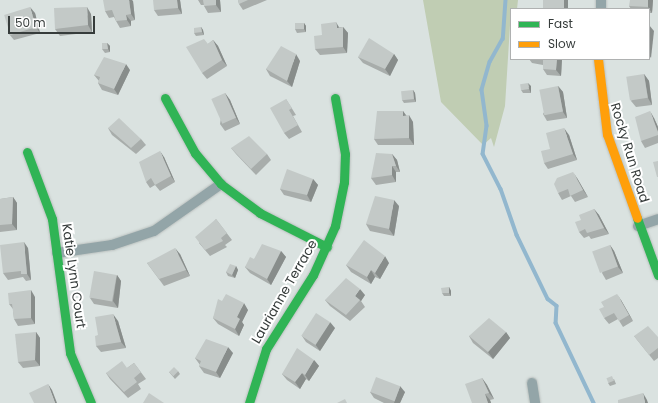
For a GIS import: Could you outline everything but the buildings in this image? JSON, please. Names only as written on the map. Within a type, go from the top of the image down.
[{"type":"street","name":"Rocky Run Road","points":[[598,60],[607,134],[638,226],[658,275]]},
{"type":"street","points":[[165,98],[195,153],[221,184],[260,213],[327,247]]},
{"type":"street","name":"Laurianne Terrace","points":[[249,403],[266,349],[327,247],[344,182],[342,129],[335,98]]},
{"type":"street","name":"Katie Lynn Court","points":[[28,152],[46,194],[57,254],[70,353],[91,403]]},
{"type":"street","points":[[57,254],[112,246],[154,231],[221,184]]},
{"type":"street","points":[[638,226],[658,219]]},
{"type":"street","points":[[532,383],[535,403]]},
{"type":"green space","points":[[423,0],[518,0],[517,8],[510,8],[505,106],[494,147],[491,138],[483,145],[441,102]]},
{"type":"waterway","points":[[506,0],[503,39],[490,62],[482,90],[487,126],[483,154],[501,189],[517,235],[548,299],[557,306],[556,323],[594,403]]},
{"type":"traffic: fast","points":[[165,98],[195,153],[221,184],[260,213],[327,247]]},
{"type":"traffic: fast","points":[[249,403],[266,349],[313,275],[335,226],[344,182],[345,154],[335,98]]},
{"type":"traffic: fast","points":[[27,152],[52,219],[70,353],[91,403]]},
{"type":"traffic: fast","points":[[637,218],[658,275]]},
{"type":"traffic: slow","points":[[598,60],[607,134],[637,218]]}]
